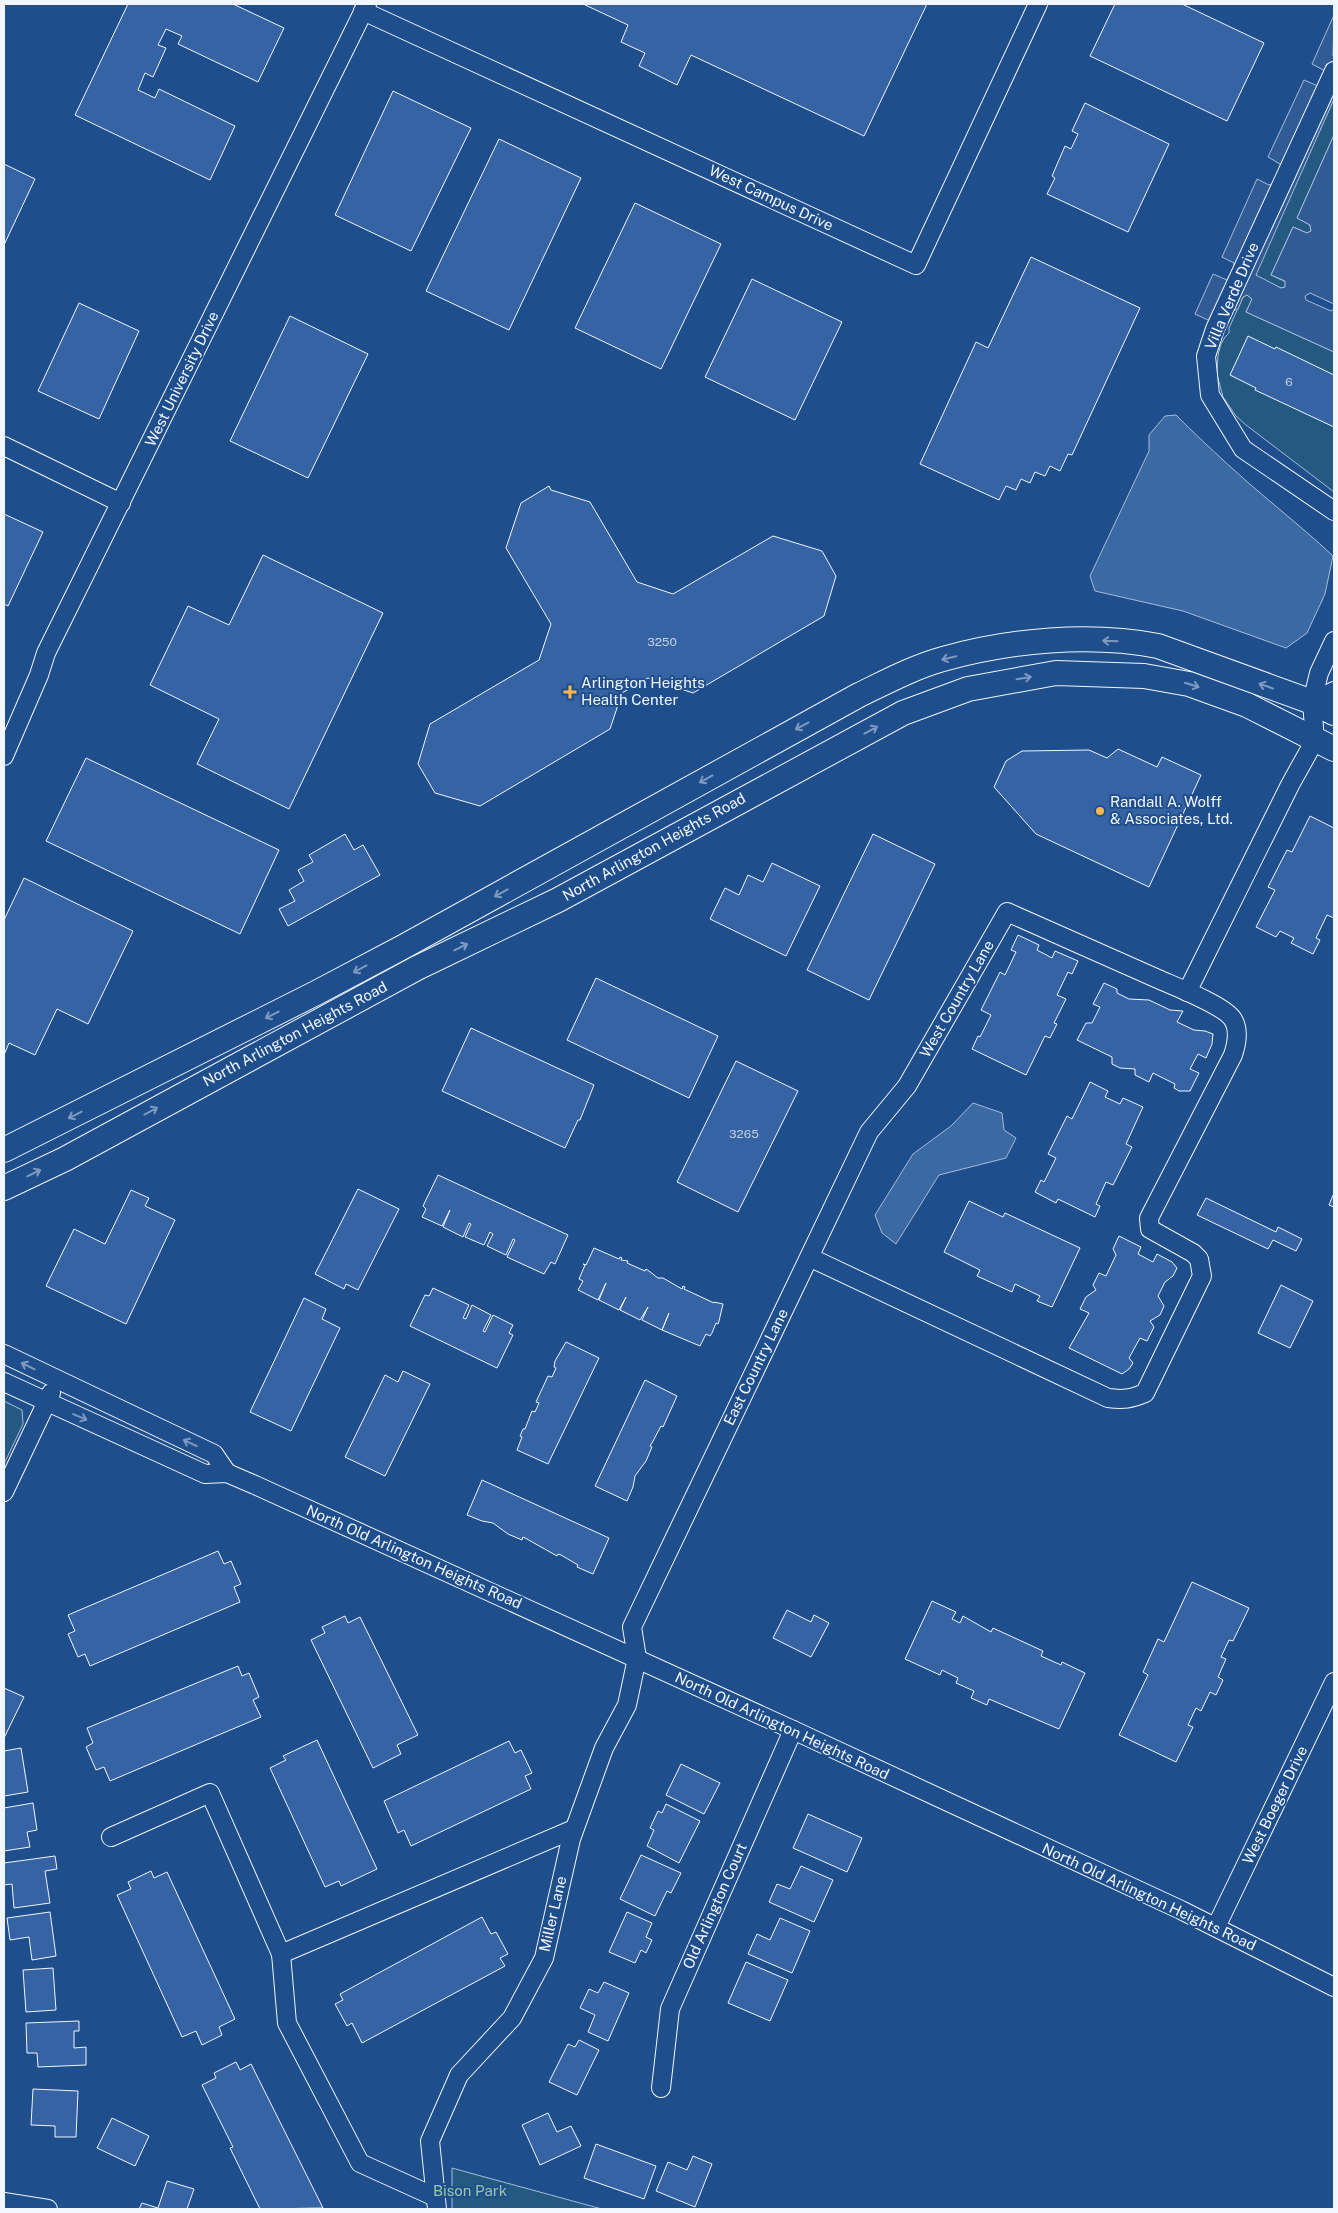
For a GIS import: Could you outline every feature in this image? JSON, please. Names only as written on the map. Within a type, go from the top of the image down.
[{"type":"main road","name":"North Arlington Heights Road","points":[[4,1150],[316,993],[859,695],[943,659],[1007,644],[1077,640],[1136,642],[1158,646],[1312,702],[1334,713]]},
{"type":"main road","name":"North Arlington Heights Road","points":[[4,1188],[65,1158],[417,968],[565,896],[903,713],[968,689],[1056,673],[1144,676],[1189,684],[1247,705],[1325,744]]},
{"type":"street","name":"West Campus Drive","points":[[365,8],[916,265],[1038,4]]},
{"type":"street","name":"West University Drive","points":[[4,756],[39,676],[46,653],[365,8]]},
{"type":"street","name":"Villa Verde Drive","points":[[1334,71],[1215,329],[1206,356],[1210,395],[1243,449],[1334,511]]},
{"type":"street","points":[[4,446],[121,503]]},
{"type":"street","points":[[809,1257],[1108,1398],[1132,1399],[1145,1392],[1202,1276],[1199,1259],[1193,1253],[1150,1229],[1149,1218],[1237,1044],[1237,1030],[1233,1019],[1225,1011],[1187,992],[1290,785],[1325,744],[1312,702],[1318,673],[1334,641]]},
{"type":"street","points":[[1312,702],[1334,691]]},
{"type":"street","name":"West Country Lane","points":[[907,1086],[1007,912],[1187,992]]},
{"type":"street","name":"East Country Lane","points":[[637,1658],[632,1628],[868,1132],[907,1086]]},
{"type":"street","points":[[4,1354],[214,1454],[226,1473]]},
{"type":"street","points":[[4,1492],[57,1380]]},
{"type":"street","name":"North Old Arlington Heights Road","points":[[4,1382],[46,1403],[156,1450],[205,1474],[226,1473],[637,1658],[1216,1927],[1334,1987]]},
{"type":"street","name":"Miller Lane","points":[[436,2203],[430,2141],[460,2075],[512,2018],[544,1958],[574,1829],[604,1748],[627,1705],[637,1658]]},
{"type":"street","name":"West Boeger Drive","points":[[1216,1927],[1334,1682]]},
{"type":"street","name":"Old Arlington Court","points":[[661,2088],[670,2009],[793,1730]]},
{"type":"street","points":[[111,1837],[210,1793],[281,1954],[287,2023],[360,2163],[436,2203]]},
{"type":"street","points":[[281,1954],[574,1829]]},
{"type":"street","points":[[4,2202],[48,2209]]},
{"type":"green space","points":[[1334,99],[1334,135],[1297,218],[1310,225],[1311,231],[1307,233],[1293,227],[1271,275],[1286,282],[1285,287],[1281,288],[1257,277],[1256,272]]},
{"type":"green space","points":[[1247,295],[1252,299],[1246,312],[1334,352],[1334,492],[1246,425],[1236,416],[1223,397],[1217,374],[1218,355],[1221,344],[1229,333],[1229,328],[1243,297]]},
{"type":"green space","points":[[4,1401],[22,1410],[23,1424],[4,1464]]},
{"type":"green space","name":"Bison Park","points":[[452,2168],[470,2173],[602,2209],[452,2209]]},
{"type":"shaded area","points":[[1334,15],[1334,99],[1256,275],[1281,288],[1285,287],[1285,281],[1271,275],[1293,227],[1307,233],[1311,231],[1310,225],[1297,218],[1334,135],[1334,304],[1310,293],[1305,296],[1306,300],[1331,311],[1334,309],[1334,352],[1246,312],[1252,299],[1247,295],[1243,297],[1238,309],[1208,320],[1195,314],[1213,274],[1227,280],[1234,267],[1234,263],[1222,257],[1257,179],[1269,185],[1274,183],[1281,168],[1280,164],[1268,157],[1304,80],[1318,86],[1325,71],[1312,64]]},
{"type":"shaded area","points":[[1176,415],[1239,475],[1333,556],[1325,594],[1307,633],[1286,648],[1183,611],[1095,591],[1090,576],[1149,451],[1149,435],[1165,416]]},
{"type":"shaded area","points":[[973,1103],[1002,1113],[1004,1130],[1016,1138],[1006,1158],[939,1175],[896,1244],[882,1233],[875,1215],[913,1154],[951,1126]]},
{"type":"building","points":[[128,4],[233,4],[284,28],[258,82],[178,44],[182,36],[166,29],[158,45],[166,48],[153,77],[145,73],[138,90],[155,98],[159,89],[235,126],[210,180],[75,115]]},
{"type":"building","points":[[583,4],[927,4],[864,136],[691,55],[677,85],[639,66],[645,53],[621,42],[628,25]]},
{"type":"building","points":[[1115,4],[1182,4],[1264,43],[1227,121],[1090,56]]},
{"type":"building","points":[[393,91],[471,128],[411,251],[335,215]]},
{"type":"building","points":[[1085,103],[1169,144],[1128,232],[1047,194],[1055,178],[1052,176],[1065,146],[1071,149],[1078,134],[1072,131]]},
{"type":"building","points":[[499,139],[581,178],[509,330],[426,291]]},
{"type":"building","points":[[4,164],[35,179],[4,245]]},
{"type":"building","points":[[635,203],[721,244],[661,369],[575,328]]},
{"type":"building","points":[[1031,257],[1140,308],[1072,455],[1068,454],[1060,471],[1050,466],[1045,476],[1035,472],[1030,483],[1021,479],[1016,490],[1006,486],[999,500],[920,464],[976,342],[988,348]]},
{"type":"building","points":[[752,279],[842,322],[795,420],[705,377]]},
{"type":"building","points":[[79,303],[139,331],[99,419],[38,391]]},
{"type":"building","points":[[290,316],[368,354],[308,478],[230,441]]},
{"type":"building","points":[[1248,336],[1275,349],[1276,347],[1334,375],[1334,427],[1255,390],[1256,388],[1230,375]]},
{"type":"building","points":[[549,486],[551,490],[590,502],[637,582],[673,594],[773,536],[822,551],[836,576],[824,616],[693,693],[648,678],[622,693],[610,729],[480,806],[435,793],[418,764],[430,724],[539,660],[551,624],[506,548],[521,503]]},
{"type":"building","points":[[4,514],[43,532],[8,606],[4,604]]},
{"type":"building","points":[[263,555],[383,613],[289,809],[197,764],[219,719],[150,685],[188,606],[229,625]]},
{"type":"building","name":"Randall A. Wolff & Associates, Ltd.","points":[[1118,749],[1157,767],[1162,757],[1201,775],[1149,887],[1036,834],[994,787],[1006,761],[1022,751],[1089,750],[1107,758]]},
{"type":"building","points":[[86,758],[279,850],[240,934],[46,841]]},
{"type":"building","points":[[1310,816],[1334,828],[1334,918],[1327,915],[1316,938],[1320,940],[1313,954],[1291,943],[1294,938],[1280,931],[1276,937],[1256,927],[1275,890],[1268,887],[1287,850],[1292,852]]},
{"type":"building","points":[[345,834],[354,850],[363,845],[380,875],[288,926],[279,909],[295,901],[289,890],[304,881],[298,870],[313,862],[309,855]]},
{"type":"building","points":[[873,834],[935,864],[869,1000],[807,970]]},
{"type":"building","points":[[772,863],[820,886],[786,956],[710,919],[725,888],[739,895],[748,875],[763,882]]},
{"type":"building","points":[[24,878],[133,931],[88,1024],[57,1009],[35,1055],[9,1043],[4,1055],[4,920]]},
{"type":"building","points":[[1018,935],[1039,945],[1037,950],[1052,958],[1055,951],[1078,961],[1072,974],[1068,972],[1057,995],[1066,999],[1054,1023],[1057,1024],[1050,1038],[1045,1036],[1026,1075],[972,1049],[991,1015],[981,1010],[1000,972],[1005,975],[1016,952],[1011,950]]},
{"type":"building","points":[[596,978],[718,1036],[689,1098],[567,1040]]},
{"type":"building","points":[[1104,983],[1117,989],[1117,993],[1129,999],[1149,1000],[1170,1010],[1183,1011],[1177,1022],[1194,1030],[1213,1034],[1212,1044],[1206,1058],[1198,1054],[1190,1069],[1199,1073],[1190,1091],[1179,1091],[1174,1088],[1175,1084],[1153,1073],[1149,1082],[1135,1075],[1135,1069],[1120,1068],[1112,1064],[1112,1057],[1077,1040],[1086,1023],[1092,1023],[1100,1007],[1093,1004]]},
{"type":"building","points":[[471,1028],[594,1085],[580,1120],[578,1120],[565,1148],[442,1091]]},
{"type":"building","points":[[736,1061],[798,1091],[738,1212],[677,1182]]},
{"type":"building","points":[[1090,1082],[1108,1091],[1105,1097],[1120,1104],[1123,1098],[1143,1107],[1126,1144],[1132,1147],[1113,1185],[1106,1182],[1096,1204],[1100,1206],[1095,1217],[1058,1199],[1056,1203],[1035,1192],[1041,1180],[1044,1182],[1056,1158],[1048,1154],[1067,1116],[1072,1119]]},
{"type":"building","points":[[438,1175],[568,1235],[555,1264],[551,1262],[544,1274],[507,1257],[515,1240],[513,1239],[506,1255],[487,1246],[493,1234],[490,1232],[484,1245],[465,1237],[471,1224],[469,1223],[463,1237],[443,1227],[450,1210],[442,1226],[422,1217],[426,1209],[423,1206]]},
{"type":"building","points":[[358,1189],[399,1209],[358,1290],[346,1284],[344,1289],[315,1274]]},
{"type":"building","points":[[131,1190],[149,1198],[145,1206],[175,1220],[126,1324],[46,1286],[74,1229],[105,1244]]},
{"type":"building","points":[[1334,1193],[1334,1207],[1329,1205]]},
{"type":"building","points":[[1206,1198],[1276,1232],[1278,1227],[1302,1239],[1296,1251],[1273,1240],[1268,1249],[1197,1215]]},
{"type":"building","points":[[969,1201],[1003,1217],[1005,1213],[1080,1248],[1052,1307],[1037,1301],[1040,1296],[1015,1284],[1012,1292],[977,1276],[980,1270],[944,1252]]},
{"type":"building","points":[[1119,1236],[1141,1247],[1138,1254],[1153,1262],[1157,1254],[1172,1262],[1177,1268],[1173,1276],[1165,1282],[1158,1296],[1164,1306],[1160,1315],[1150,1321],[1154,1327],[1147,1341],[1140,1338],[1129,1358],[1133,1363],[1122,1374],[1069,1348],[1089,1313],[1080,1309],[1086,1297],[1096,1290],[1093,1285],[1099,1273],[1106,1276],[1116,1255],[1113,1249]]},
{"type":"building","points":[[594,1248],[619,1259],[620,1257],[622,1258],[621,1260],[628,1261],[627,1263],[645,1271],[646,1269],[658,1278],[663,1278],[682,1289],[683,1286],[685,1287],[684,1289],[714,1303],[723,1304],[718,1324],[716,1323],[710,1336],[706,1334],[700,1346],[642,1320],[648,1307],[640,1320],[620,1310],[626,1297],[619,1310],[599,1300],[606,1283],[598,1300],[578,1290],[583,1281],[579,1279],[585,1265],[583,1264],[586,1265]]},
{"type":"building","points":[[1281,1285],[1313,1301],[1290,1348],[1258,1333]]},
{"type":"building","points":[[433,1288],[469,1305],[463,1318],[466,1319],[472,1305],[491,1315],[483,1331],[485,1332],[493,1315],[513,1325],[509,1333],[513,1335],[497,1368],[410,1326],[425,1295],[429,1296]]},
{"type":"building","points":[[304,1298],[326,1309],[322,1319],[340,1328],[291,1431],[250,1412]]},
{"type":"building","points":[[566,1342],[599,1358],[548,1464],[517,1450],[523,1429],[525,1429],[532,1411],[535,1412],[539,1403],[536,1402],[548,1376],[552,1377],[556,1368],[554,1367],[555,1361]]},
{"type":"building","points":[[403,1371],[430,1384],[385,1476],[345,1457],[385,1375],[398,1382]]},
{"type":"building","points":[[645,1380],[677,1396],[663,1427],[661,1426],[650,1446],[652,1447],[646,1461],[635,1476],[627,1501],[595,1486]]},
{"type":"building","points":[[482,1480],[609,1538],[593,1574],[577,1567],[578,1565],[561,1555],[558,1554],[557,1556],[523,1537],[522,1540],[508,1534],[493,1523],[467,1515]]},
{"type":"building","points":[[218,1551],[224,1564],[231,1561],[241,1584],[234,1587],[240,1602],[90,1666],[85,1654],[78,1657],[68,1634],[75,1631],[68,1615]]},
{"type":"building","points":[[1192,1582],[1249,1608],[1233,1641],[1229,1640],[1221,1657],[1226,1659],[1218,1677],[1223,1680],[1216,1695],[1210,1692],[1201,1711],[1196,1708],[1188,1725],[1193,1727],[1176,1762],[1119,1735],[1148,1675],[1143,1672],[1158,1639],[1164,1642]]},
{"type":"building","points":[[932,1601],[956,1612],[952,1619],[960,1623],[963,1616],[991,1632],[993,1628],[1043,1651],[1041,1656],[1061,1665],[1062,1662],[1085,1673],[1059,1729],[989,1699],[987,1705],[971,1698],[974,1691],[956,1683],[958,1678],[942,1670],[940,1675],[905,1659]]},
{"type":"building","points":[[787,1610],[811,1622],[814,1615],[829,1623],[811,1657],[773,1638]]},
{"type":"building","points":[[345,1616],[348,1623],[360,1617],[418,1735],[397,1745],[401,1754],[373,1768],[311,1640],[325,1633],[322,1627]]},
{"type":"building","points":[[238,1666],[242,1676],[249,1673],[259,1697],[253,1700],[261,1717],[110,1781],[104,1767],[96,1770],[86,1747],[93,1743],[87,1728]]},
{"type":"building","points":[[4,1688],[24,1697],[4,1738]]},
{"type":"building","points":[[317,1740],[377,1869],[341,1886],[339,1881],[325,1887],[270,1768],[286,1760],[283,1756]]},
{"type":"building","points":[[509,1741],[515,1753],[521,1750],[532,1773],[525,1776],[531,1789],[411,1846],[404,1830],[398,1833],[384,1801]]},
{"type":"building","points":[[21,1748],[28,1792],[4,1796],[4,1751]]},
{"type":"building","points":[[681,1764],[720,1783],[704,1814],[666,1795]]},
{"type":"building","points":[[33,1803],[37,1830],[27,1832],[30,1847],[4,1851],[4,1808]]},
{"type":"building","points":[[666,1804],[700,1821],[679,1863],[647,1846],[654,1830],[650,1828],[658,1811],[662,1813]]},
{"type":"building","points":[[808,1814],[862,1838],[847,1872],[793,1848]]},
{"type":"building","points":[[641,1855],[681,1873],[671,1893],[667,1891],[655,1916],[620,1899]]},
{"type":"building","points":[[55,1856],[57,1869],[45,1871],[50,1903],[14,1908],[12,1884],[4,1885],[4,1863]]},
{"type":"building","points":[[801,1866],[833,1880],[814,1922],[769,1902],[777,1884],[790,1889]]},
{"type":"building","points":[[151,1871],[154,1878],[167,1872],[235,2019],[219,2027],[222,2035],[202,2045],[196,2031],[182,2037],[117,1895],[131,1889],[128,1882]]},
{"type":"building","points":[[50,1912],[56,1956],[32,1960],[29,1937],[10,1940],[7,1918]]},
{"type":"building","points":[[627,1912],[652,1923],[646,1937],[652,1940],[646,1953],[641,1950],[635,1963],[609,1952]]},
{"type":"building","points":[[482,1917],[491,1934],[496,1932],[508,1954],[500,1958],[505,1966],[362,2043],[352,2023],[347,2026],[335,2004],[343,2000],[340,1994]]},
{"type":"building","points":[[780,1918],[810,1931],[792,1973],[748,1954],[757,1934],[770,1940]]},
{"type":"building","points":[[746,1962],[788,1980],[770,2021],[728,2003]]},
{"type":"building","points":[[53,1968],[56,2010],[26,2012],[23,1970]]},
{"type":"building","points":[[604,1982],[629,1993],[608,2041],[588,2032],[595,2015],[580,2008],[589,1989],[598,1993]]},
{"type":"building","points":[[79,2021],[79,2031],[74,2031],[74,2048],[86,2047],[86,2065],[38,2067],[37,2053],[27,2053],[26,2023]]},
{"type":"building","points":[[579,2040],[599,2050],[577,2095],[549,2082],[568,2044],[575,2047]]},
{"type":"building","points":[[236,2062],[240,2070],[251,2064],[323,2208],[260,2209],[230,2148],[233,2147],[202,2085],[216,2078],[214,2073]]},
{"type":"building","points":[[33,2089],[78,2091],[76,2137],[55,2137],[55,2126],[31,2125]]},
{"type":"building","points":[[548,2113],[557,2132],[571,2126],[581,2146],[540,2165],[522,2125]]},
{"type":"building","points":[[112,2118],[149,2136],[135,2166],[97,2148]]},
{"type":"building","points":[[596,2144],[656,2166],[644,2199],[584,2178]]},
{"type":"building","points":[[693,2156],[712,2164],[695,2207],[656,2191],[668,2162],[687,2170]]},
{"type":"building","points":[[167,2181],[194,2189],[187,2209],[139,2209],[142,2203],[158,2208]]},
{"type":"place","name":"Arlington Heights Health Center","points":[[570,692]]},
{"type":"place","name":"Randall A. Wolff & Associates, Ltd.","points":[[1100,811]]}]
